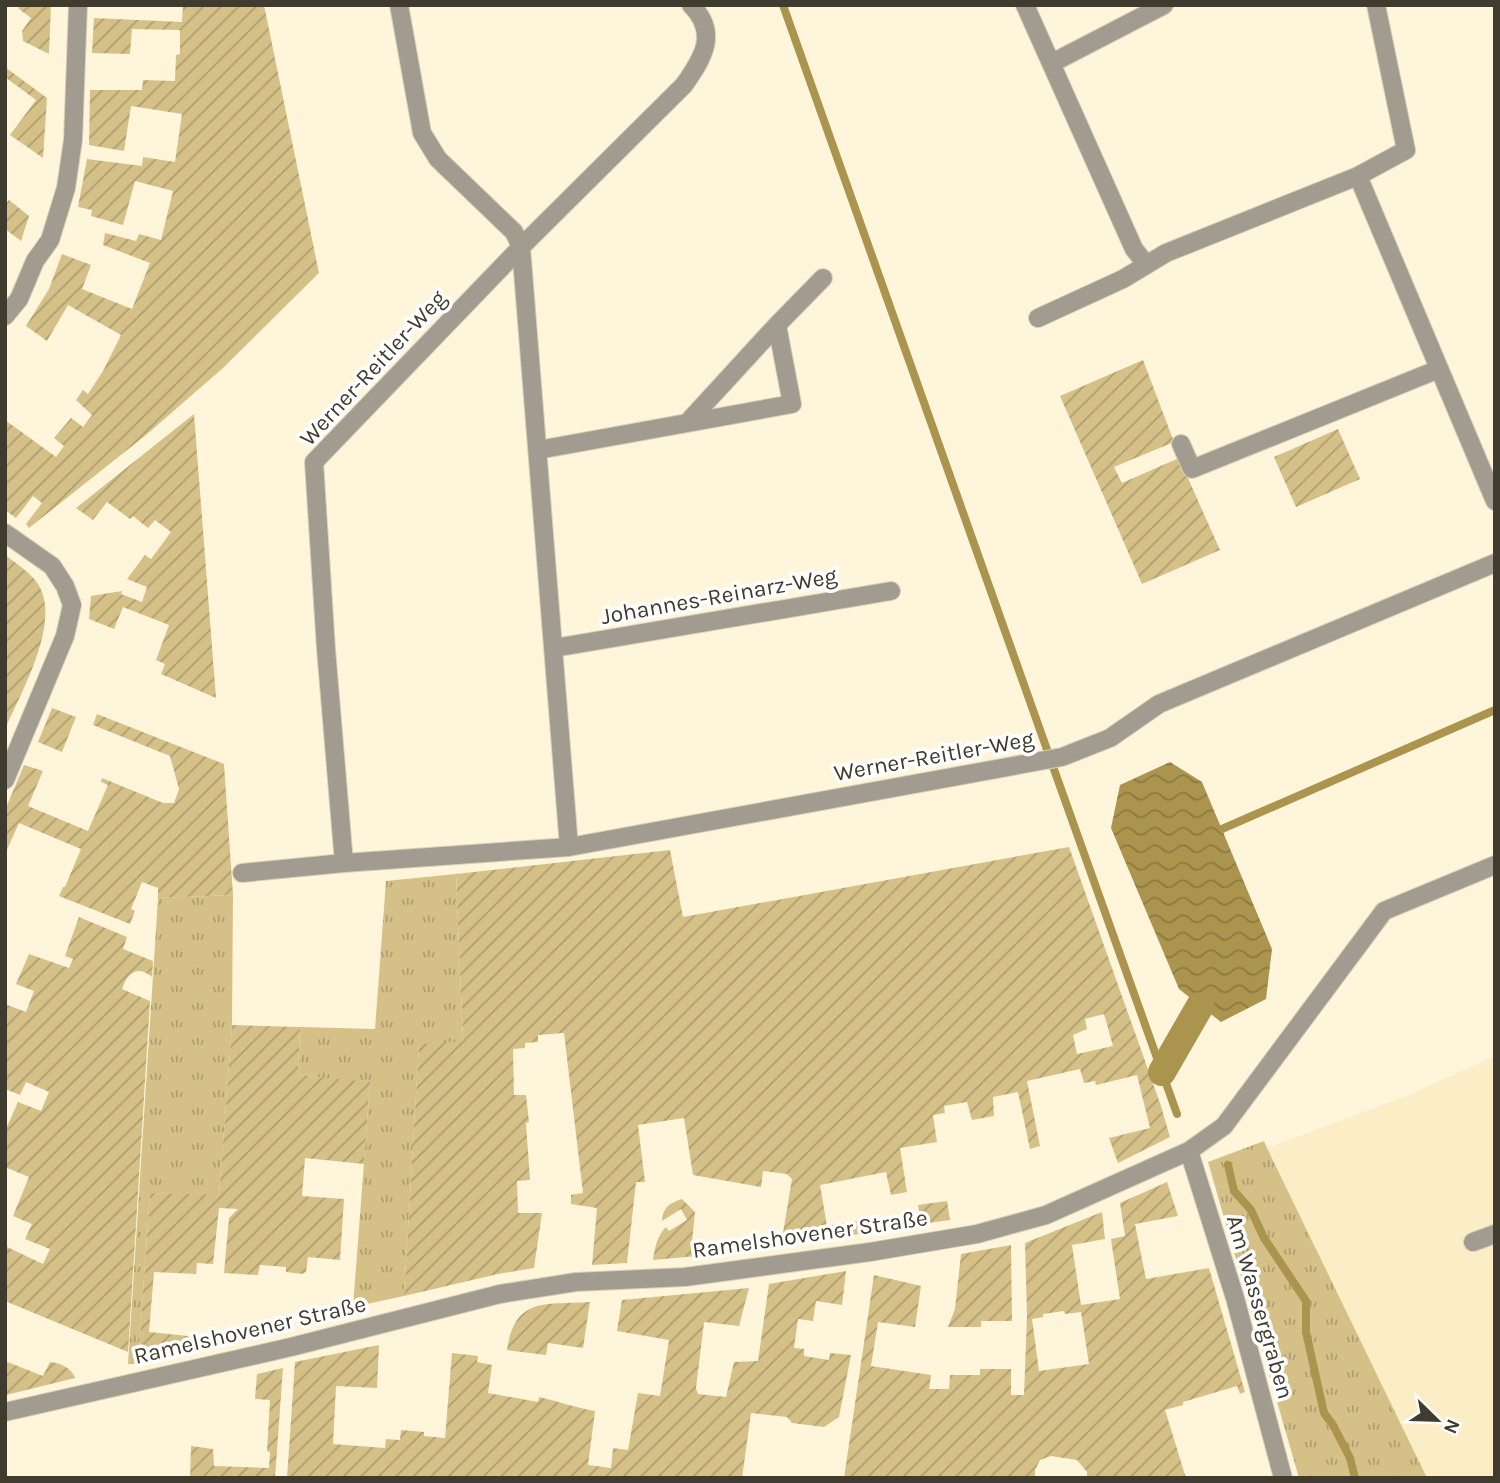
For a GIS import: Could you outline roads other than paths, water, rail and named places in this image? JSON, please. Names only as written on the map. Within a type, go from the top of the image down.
[{"type":"street","points":[[5,316],[19,299],[35,261],[50,240],[66,188],[73,140],[78,5]]},
{"type":"street","points":[[399,5],[422,133],[438,159],[514,232],[522,247],[569,847]]},
{"type":"street","name":"Werner-Reitler-Weg","points":[[344,863],[314,462],[522,247],[684,85],[702,59],[707,38],[699,14],[691,5]]},
{"type":"street","points":[[1025,5],[1134,249],[1146,264]]},
{"type":"street","points":[[1052,63],[1164,5]]},
{"type":"street","points":[[1038,318],[1123,279],[1146,264],[1358,176],[1406,150],[1376,5]]},
{"type":"street","points":[[1358,176],[1495,501]]},
{"type":"street","points":[[687,423],[823,278]]},
{"type":"street","points":[[538,450],[792,404],[777,326]]},
{"type":"street","points":[[1181,444],[1192,469],[1439,369]]},
{"type":"street","points":[[5,533],[52,566],[65,586],[72,605],[65,636],[5,780]]},
{"type":"street","name":"Werner-Reitler-Weg","points":[[242,873],[569,847],[1062,757],[1110,738],[1159,704],[1495,563]]},
{"type":"street","name":"Johannes-Reinarz-Weg","points":[[554,648],[891,591]]},
{"type":"street","name":"Ramelshovener Straße","points":[[5,1412],[291,1348],[500,1294],[576,1282],[685,1277],[870,1252],[976,1234],[1046,1215],[1189,1150],[1224,1126],[1384,911],[1495,865]]},
{"type":"street","name":"Am Wassergraben","points":[[1189,1150],[1234,1297],[1283,1478]]},
{"type":"street","points":[[1473,1242],[1495,1234]]},
{"type":"water","points":[[1170,762],[1202,782],[1272,949],[1266,999],[1221,1022],[1179,989],[1111,828],[1120,785]]},
{"type":"waterway","points":[[783,5],[1050,758]]},
{"type":"waterway","points":[[1222,829],[1495,710]]},
{"type":"waterway","points":[[1051,761],[1177,1114]]},
{"type":"waterway","points":[[1162,1072],[1200,1006]]},
{"type":"waterway","points":[[1228,1165],[1234,1191],[1251,1210],[1264,1238],[1306,1301],[1306,1332],[1324,1413],[1350,1458],[1355,1478]]}]
